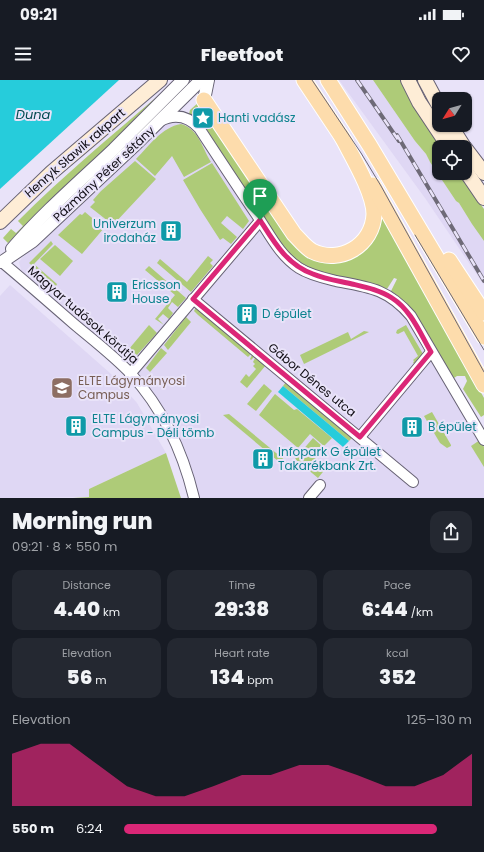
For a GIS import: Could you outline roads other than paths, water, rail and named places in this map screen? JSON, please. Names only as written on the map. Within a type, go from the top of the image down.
[{"type":"main road","name":"Henryk Sławik rakpart","points":[[0,222],[52,172],[156,83],[175,80]]},
{"type":"main road","points":[[304,80],[362,166],[392,217],[484,385]]},
{"type":"main road","points":[[328,80],[370,146],[484,337]]},
{"type":"main road","points":[[408,80],[444,140]]},
{"type":"main road","points":[[425,80],[432,93]]},
{"type":"main road","points":[[204,100],[294,234],[306,247],[327,255],[342,255],[348,253],[359,245],[368,235],[374,215],[370,196],[341,135]]},
{"type":"main road","points":[[370,146],[404,192],[484,313]]},
{"type":"main road","points":[[472,157],[484,173]]},
{"type":"main road","points":[[472,178],[484,188]]},
{"type":"main road","points":[[471,180],[484,198]]},
{"type":"street","points":[[175,80],[197,84],[204,100]]},
{"type":"street","name":"Pázmány Péter sétány","points":[[1,263],[31,228],[175,80]]},
{"type":"street","points":[[204,100],[208,80]]},
{"type":"street","name":"Pázmány Péter sétány","points":[[1,263],[33,241],[197,84]]},
{"type":"street","points":[[157,123],[166,118],[177,116],[195,123],[278,248],[300,268],[328,279],[371,288],[391,297],[402,306],[411,316],[484,440]]},
{"type":"street","points":[[130,374],[260,220]]},
{"type":"street","name":"Magyar tudósok körútja","points":[[1,263],[96,342],[130,374],[150,398],[172,435],[185,467],[194,498]]},
{"type":"street","name":"Gábor Dénes utca","points":[[193,299],[413,482]]},
{"type":"street","points":[[360,437],[431,352]]},
{"type":"street","points":[[309,498],[320,485]]},
{"type":"water","name":"Duna","points":[[0,80],[119,80],[0,189]]},
{"type":"water","points":[[283,386],[349,441],[343,447],[278,392]]},
{"type":"tram line","points":[[312,80],[361,153],[381,186],[484,372]]},
{"type":"tram line","points":[[415,235],[484,350]]},
{"type":"railway","points":[[357,80],[399,141]]},
{"type":"railway","points":[[397,135],[484,281]]},
{"type":"place","name":"Hanti vadász","points":[[203,118]]},
{"type":"place","name":"Univerzum irodaház","points":[[171,231]]},
{"type":"place","name":"Ericsson House","points":[[117,292]]},
{"type":"place","name":"D épület","points":[[247,314]]},
{"type":"place","name":"ELTE Lágymányosi Campus","points":[[62,388]]},
{"type":"place","name":"ELTE Lágymányosi Campus - Déli tömb","points":[[76,426]]},
{"type":"place","name":"B épület","points":[[412,427]]},
{"type":"place","name":"Infopark G épület Takarékbank Zrt.","points":[[263,459]]}]
